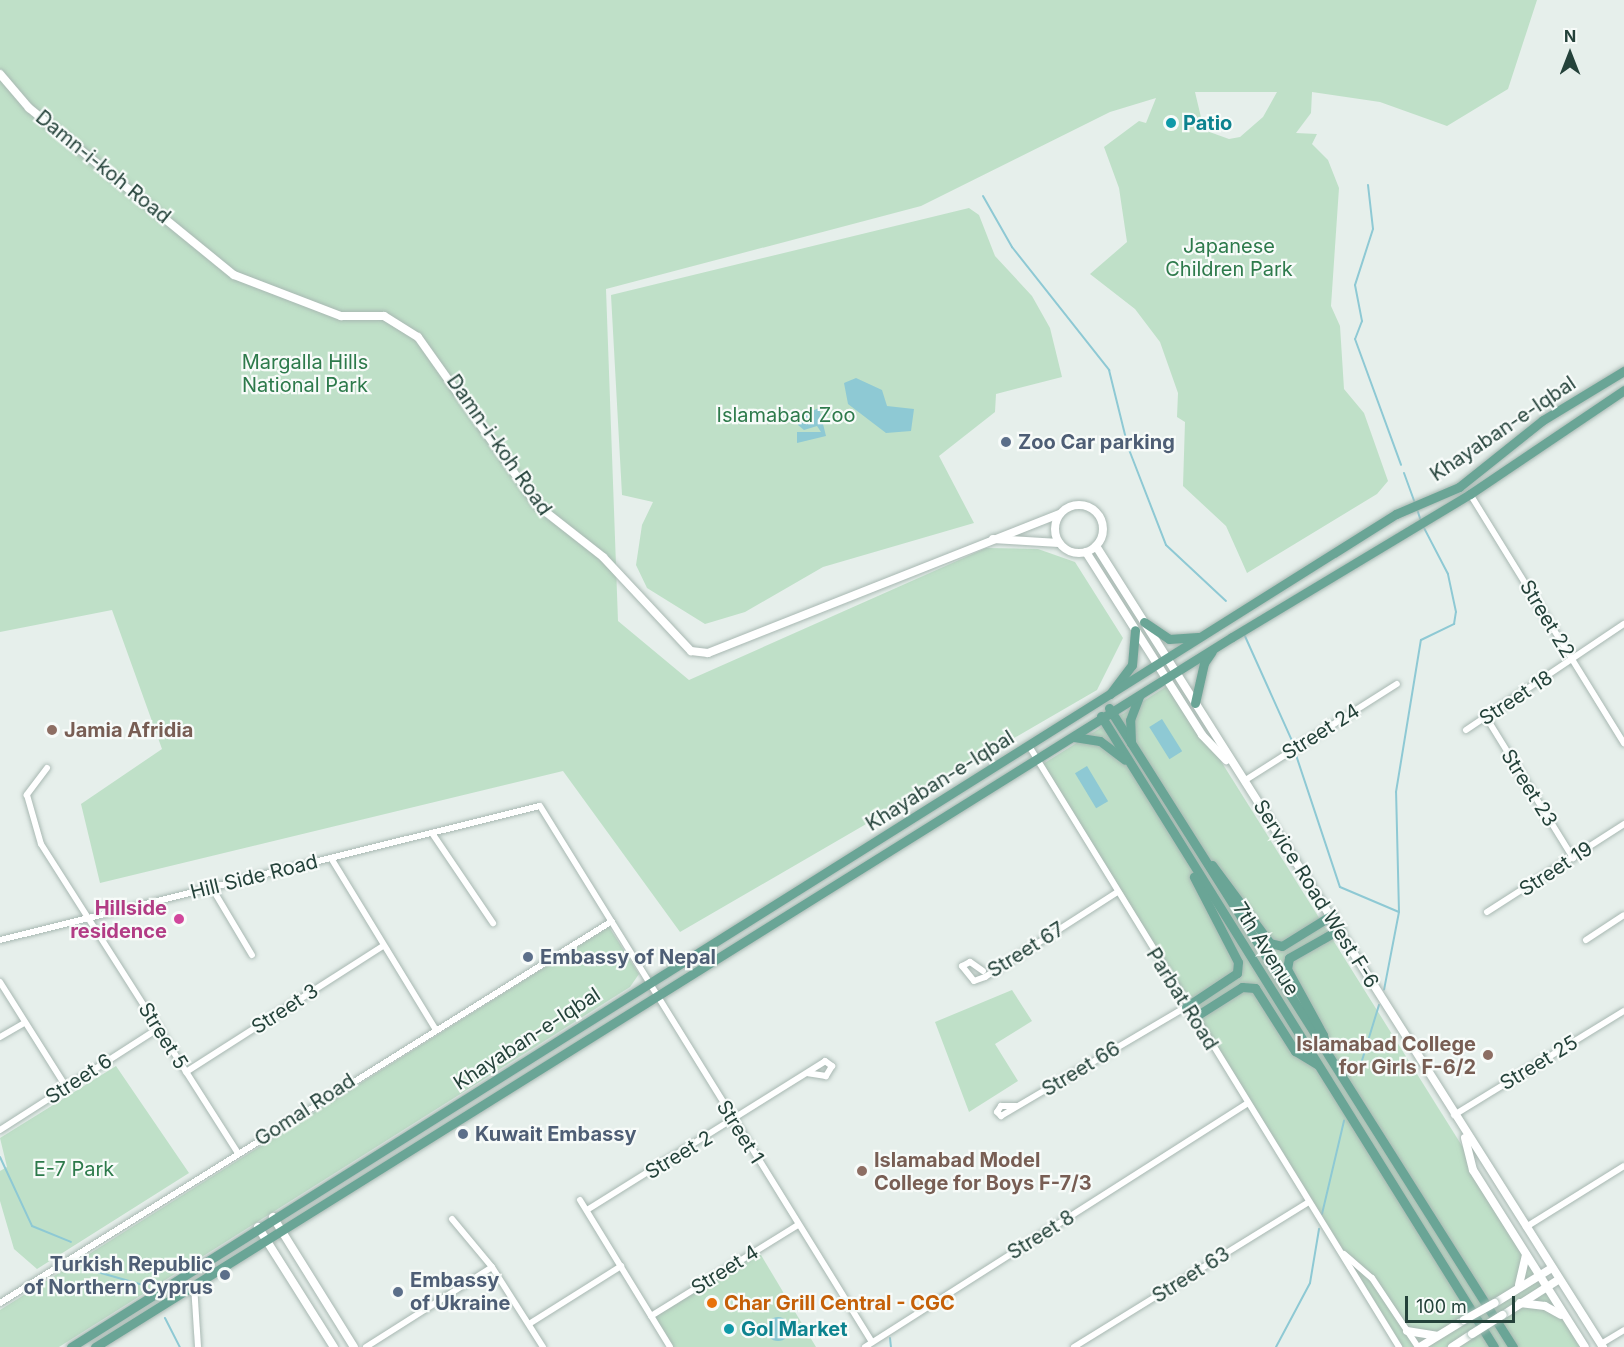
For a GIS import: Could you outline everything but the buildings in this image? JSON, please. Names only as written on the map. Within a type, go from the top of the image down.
[{"type":"main road","name":"Khayaban-e-Iqbal","points":[[71,1347],[273,1217],[1105,701],[1224,622],[1396,514],[1459,487],[1542,420],[1624,371]]},
{"type":"main road","name":"Khayaban-e-Iqbal","points":[[95,1347],[1111,712],[1470,494],[1624,390]]},
{"type":"main road","points":[[1144,622],[1169,639],[1204,635]]},
{"type":"main road","points":[[1105,701],[1132,665],[1135,630]]},
{"type":"main road","points":[[1195,703],[1204,663],[1216,647]]},
{"type":"main road","points":[[1132,747],[1130,720],[1139,696]]},
{"type":"main road","name":"7th Avenue","points":[[1105,701],[1328,1059],[1513,1347]]},
{"type":"main road","name":"7th Avenue","points":[[1094,707],[1494,1347]]},
{"type":"main road","points":[[1073,737],[1100,741],[1130,763]]},
{"type":"main road","points":[[1199,853],[1233,886],[1270,943],[1282,946],[1332,915]]},
{"type":"main road","points":[[1186,1007],[1237,972],[1239,962],[1202,900],[1190,862]]},
{"type":"main road","points":[[1328,1059],[1323,1035],[1287,969],[1289,958],[1340,928]]},
{"type":"main road","points":[[1193,1018],[1242,987],[1255,988],[1295,1051],[1319,1066]]},
{"type":"street","name":"Damn-i-koh Road","points":[[0,74],[29,108],[234,275],[341,316],[384,316],[418,337],[537,505],[603,557],[691,651],[708,653],[989,539],[1059,514]]},
{"type":"street","name":"Street 22","points":[[1470,494],[1624,743]]},
{"type":"street","points":[[989,539],[1059,543],[1071,552],[1086,552],[1096,546],[1103,523],[1094,509],[1076,504],[1059,514],[1054,528],[1059,543]]},
{"type":"street","points":[[1096,546],[1169,660]]},
{"type":"street","points":[[1086,552],[1157,668],[1202,735],[1244,781]]},
{"type":"street","name":"Street 18","points":[[1466,730],[1624,624]]},
{"type":"street","name":"Service Road West F-6","points":[[1169,660],[1244,781],[1332,915],[1558,1280],[1602,1346]]},
{"type":"street","name":"Street 24","points":[[1244,781],[1397,684]]},
{"type":"street","name":"Street 23","points":[[1486,717],[1573,858]]},
{"type":"street","name":"Parbat Road","points":[[1029,747],[1035,761],[1186,1007],[1400,1347]]},
{"type":"street","name":"Street 5","points":[[47,768],[27,795],[30,820],[89,918],[238,1153]]},
{"type":"street","name":"Hill Side Road","points":[[0,940],[540,806],[612,921]]},
{"type":"street","name":"Street 19","points":[[1487,912],[1624,824]]},
{"type":"street","points":[[432,833],[493,923]]},
{"type":"street","points":[[331,858],[434,1027]]},
{"type":"street","points":[[212,888],[252,955]]},
{"type":"street","name":"Street 67","points":[[983,971],[970,962],[962,966],[974,981],[985,977],[1116,893]]},
{"type":"street","points":[[1586,940],[1624,915]]},
{"type":"street","name":"Street 1","points":[[612,921],[798,1226],[872,1342]]},
{"type":"street","name":"Gomal Road","points":[[0,1303],[434,1027],[612,921]]},
{"type":"street","name":"Street 3","points":[[186,1072],[383,946]]},
{"type":"street","points":[[0,982],[66,1087]]},
{"type":"street","name":"Street 66","points":[[1016,1106],[1002,1106],[997,1112],[1002,1116],[1186,1007]]},
{"type":"street","name":"Street 25","points":[[1454,1115],[1624,1011]]},
{"type":"street","points":[[0,1037],[24,1023]]},
{"type":"street","name":"Street 6","points":[[0,1130],[159,1028]]},
{"type":"street","name":"Street 2","points":[[587,1210],[734,1122],[825,1061],[832,1066],[826,1076],[808,1073]]},
{"type":"street","name":"Street 8","points":[[865,1347],[1247,1104]]},
{"type":"street","name":"Service Road West F-6","points":[[1463,1129],[1473,1170],[1585,1347]]},
{"type":"street","points":[[1526,1227],[1624,1166]]},
{"type":"street","points":[[580,1200],[670,1347]]},
{"type":"street","name":"Street 63","points":[[1074,1347],[1309,1202]]},
{"type":"street","points":[[273,1217],[354,1347]]},
{"type":"street","points":[[452,1219],[492,1267],[543,1347]]},
{"type":"street","name":"Street 4","points":[[651,1316],[798,1226]]},
{"type":"street","points":[[258,1227],[334,1347]]},
{"type":"street","name":"Parbat Road","points":[[1339,1250],[1372,1278],[1419,1347]]},
{"type":"street","points":[[1514,1290],[1526,1272],[1525,1251]]},
{"type":"street","points":[[529,1324],[621,1266]]},
{"type":"street","points":[[366,1347],[492,1267]]},
{"type":"street","points":[[1419,1347],[1552,1269]]},
{"type":"street","points":[[1452,1347],[1558,1280]]},
{"type":"street","points":[[194,1284],[198,1347]]},
{"type":"street","points":[[1520,1303],[1545,1306],[1566,1319]]},
{"type":"street","points":[[1602,1346],[1624,1330]]},
{"type":"street","points":[[1407,1331],[1437,1336]]},
{"type":"green space","name":"Margalla Hills National Park","points":[[0,0],[1537,0],[1508,89],[1447,126],[1380,102],[1312,92],[1311,113],[1296,133],[1317,134],[1312,144],[1328,160],[1339,188],[1331,306],[1340,326],[1344,389],[1364,413],[1388,481],[1377,494],[1247,573],[1226,526],[1183,486],[1185,422],[1177,417],[1178,393],[1160,342],[1135,309],[1090,274],[1127,242],[1119,188],[1104,147],[1139,121],[1146,123],[1156,98],[1110,112],[921,206],[606,289],[618,621],[689,680],[986,548],[1038,549],[1075,562],[1123,638],[1097,690],[680,932],[563,771],[100,883],[81,804],[162,749],[112,610],[0,632]],"holes":[[[1195,92],[1277,92],[1263,117],[1240,137],[1229,139],[1204,130]]]},
{"type":"green space","name":"Islamabad Zoo","points":[[969,208],[979,215],[995,256],[1032,296],[1050,328],[1062,377],[996,394],[995,412],[939,456],[974,523],[823,567],[745,612],[705,624],[647,588],[636,565],[642,525],[653,502],[622,495],[611,295]]},
{"type":"green space","points":[[1172,683],[1588,1347],[1403,1347],[1043,764]]},
{"type":"green space","points":[[609,927],[639,974],[630,987],[59,1347],[0,1347],[0,1310]]},
{"type":"green space","points":[[1012,990],[1032,1021],[995,1044],[1018,1081],[969,1112],[935,1022]]},
{"type":"green space","name":"E-7 Park","points":[[116,1066],[189,1173],[37,1269],[14,1249],[0,1201],[0,1171],[7,1167],[0,1138]]},
{"type":"green space","points":[[758,1250],[816,1347],[670,1347],[651,1316]]},
{"type":"water","points":[[856,378],[882,390],[887,406],[914,409],[911,431],[886,433],[848,404],[844,383]]},
{"type":"water","points":[[819,408],[826,436],[797,443],[797,432],[821,432],[817,426],[804,430],[798,425],[801,416]]},
{"type":"water","points":[[1162,719],[1182,751],[1169,759],[1149,727]]},
{"type":"water","points":[[1087,766],[1108,801],[1096,808],[1075,773]]},
{"type":"water","points":[[778,1317],[786,1321],[790,1329],[786,1337],[778,1341],[770,1337],[766,1329],[770,1321]]},
{"type":"waterway","points":[[1368,185],[1373,229],[1355,285],[1362,321],[1355,339],[1401,465]]},
{"type":"waterway","points":[[983,196],[1012,247],[1109,370],[1128,447],[1166,545],[1226,601]]},
{"type":"waterway","points":[[1404,473],[1415,504]]},
{"type":"waterway","points":[[1417,509],[1421,521]]},
{"type":"waterway","points":[[1399,912],[1396,792],[1421,640],[1454,624],[1456,612],[1448,574],[1423,526]]},
{"type":"waterway","points":[[1244,634],[1293,743]]},
{"type":"waterway","points":[[1296,755],[1340,887],[1399,912],[1384,990]]},
{"type":"waterway","points":[[1360,1067],[1379,1005]]},
{"type":"waterway","points":[[1322,1214],[1344,1121]]},
{"type":"waterway","points":[[0,1157],[32,1226],[71,1242]]},
{"type":"waterway","points":[[1276,1347],[1310,1283],[1319,1229]]},
{"type":"waterway","points":[[94,1271],[143,1285]]},
{"type":"waterway","points":[[165,1318],[180,1347]]},
{"type":"waterway","points":[[890,1338],[891,1347]]},
{"type":"place","name":"Patio","points":[[1171,123]]},
{"type":"place","name":"Zoo Car parking","points":[[1006,442]]},
{"type":"place","name":"Jamia Afridia","points":[[52,730]]},
{"type":"place","name":"Hillside residence","points":[[179,919]]},
{"type":"place","name":"Embassy of Nepal","points":[[528,957]]},
{"type":"place","name":"Islamabad College for Girls F-6/2","points":[[1488,1055]]},
{"type":"place","name":"Kuwait Embassy","points":[[463,1134]]},
{"type":"place","name":"Islamabad Model College for Boys F-7/3","points":[[862,1171]]},
{"type":"place","name":"Turkish Republic of Northern Cyprus","points":[[225,1275]]},
{"type":"place","name":"Embassy of Ukraine","points":[[398,1292]]},
{"type":"place","name":"Char Grill Central - CGC","points":[[712,1303]]},
{"type":"place","name":"Gol Market","points":[[729,1329]]},
{"type":"park label","name":"Japanese Children Park","points":[[1229,258]]}]
